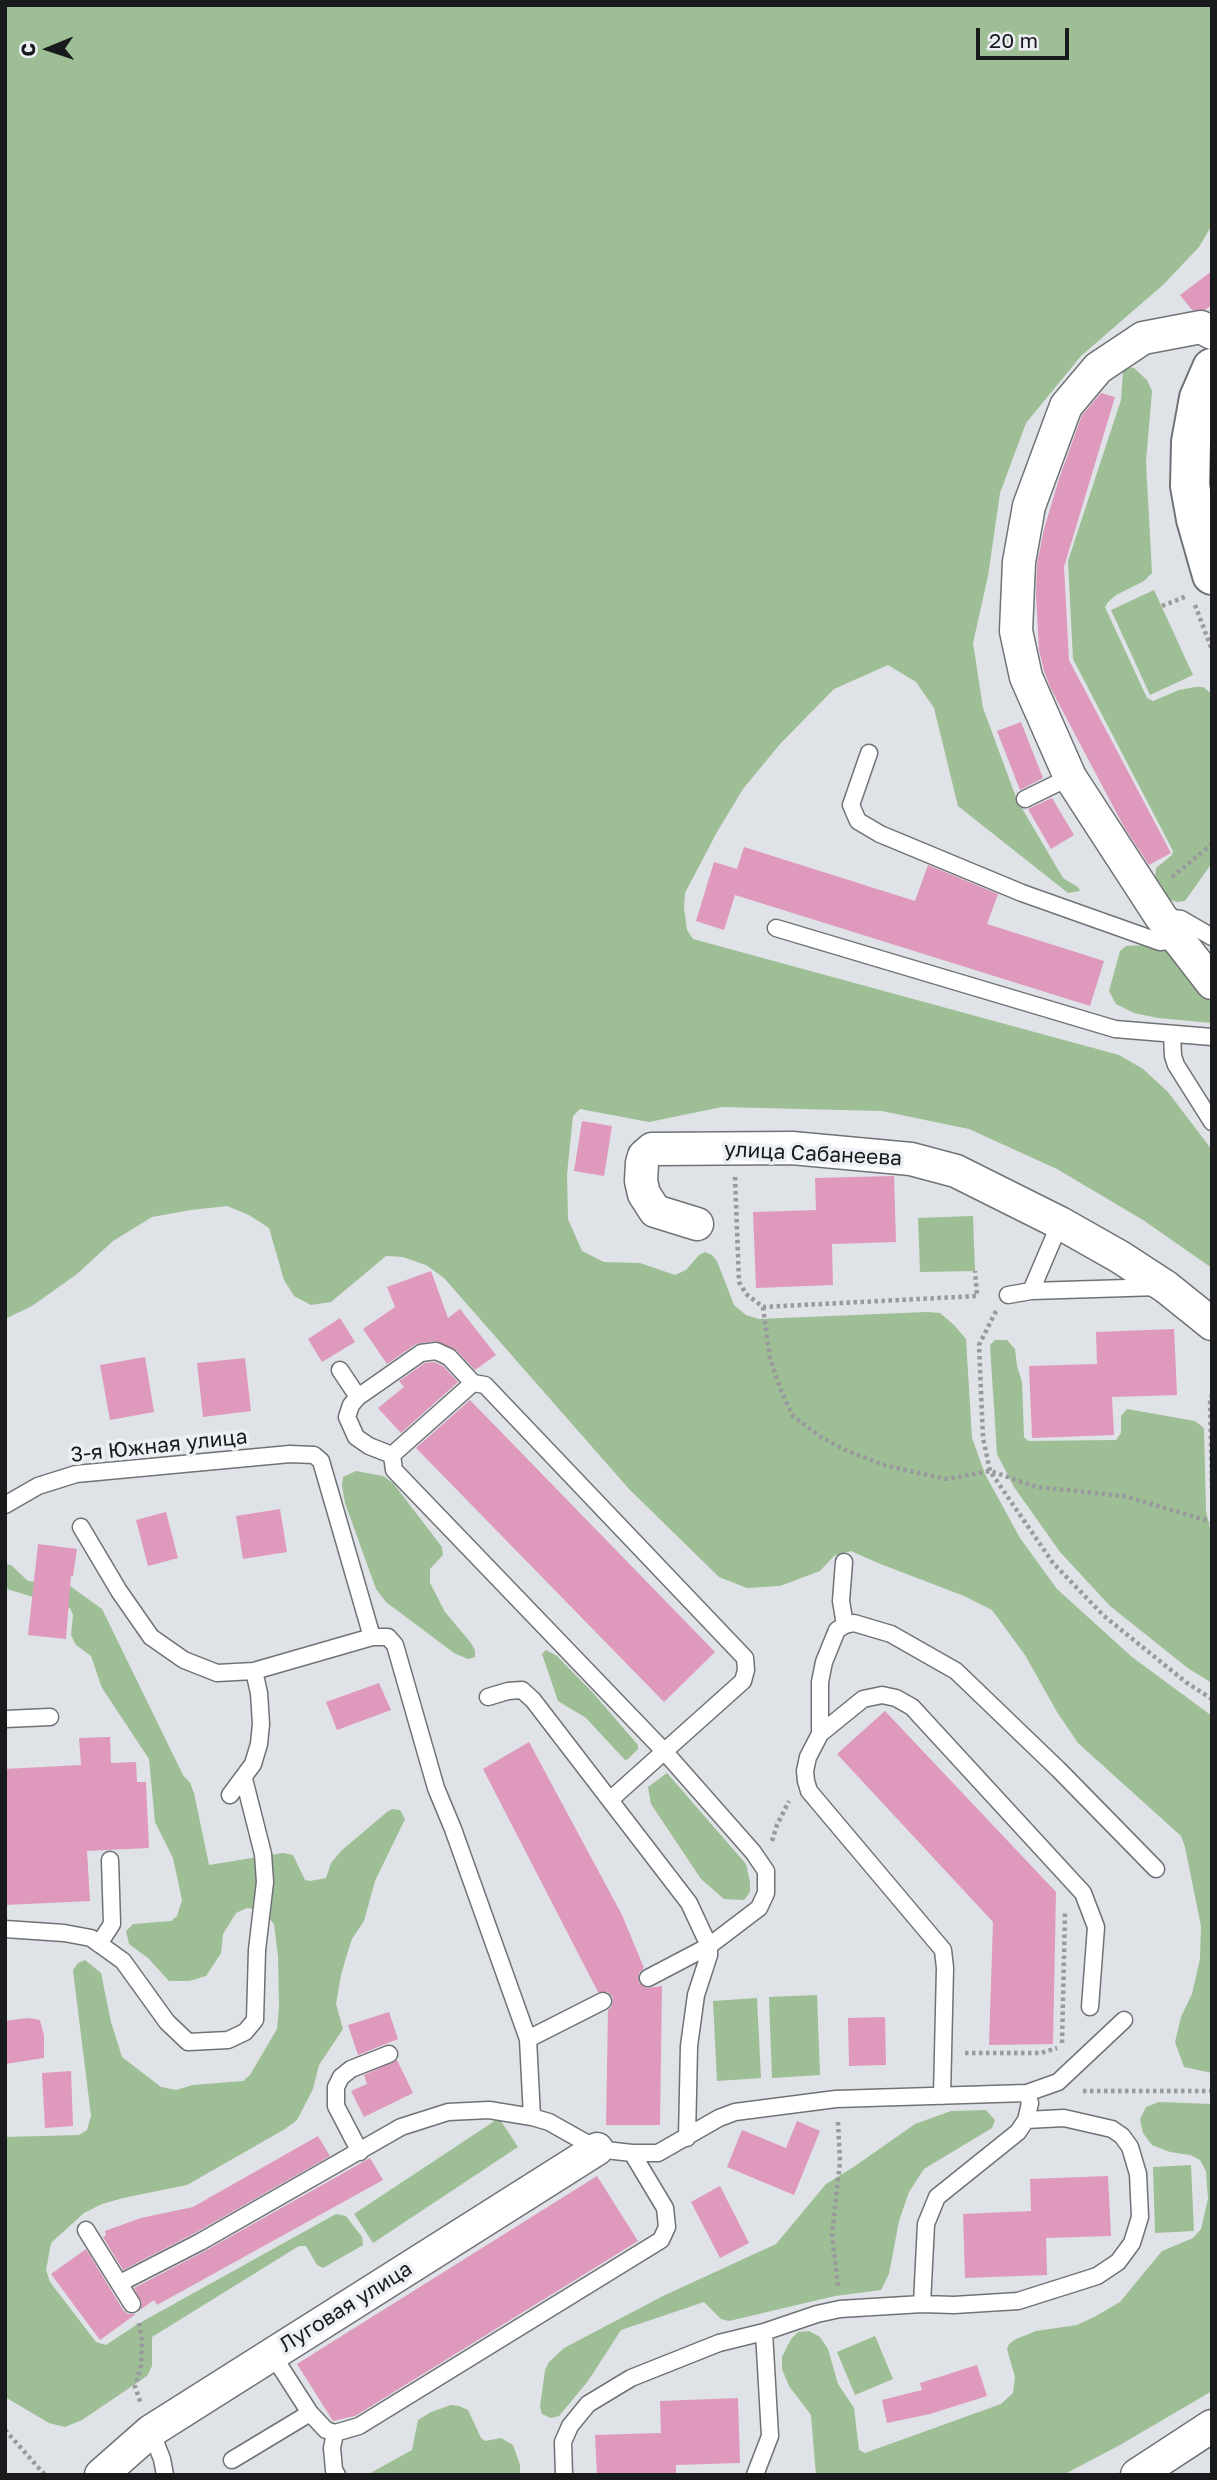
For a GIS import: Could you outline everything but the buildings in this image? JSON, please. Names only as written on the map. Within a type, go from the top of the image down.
[{"type":"street","points":[[1212,333],[1201,327],[1143,338],[1098,368],[1066,406],[1029,506],[1018,562],[1016,631],[1026,677],[1070,776],[1161,916],[1212,984]]},
{"type":"street","points":[[1201,584],[1196,519],[1190,486],[1191,442],[1199,398],[1212,368]]},
{"type":"street","name":"улица Сабанеева","points":[[697,1224],[655,1211],[644,1194],[641,1181],[644,1156],[652,1149],[792,1148],[911,1158],[956,1171],[1060,1223],[1166,1287],[1212,1324]]},
{"type":"street","name":"Луговая улица","points":[[101,2475],[151,2431],[597,2149]]},
{"type":"street","points":[[1137,2475],[1212,2426]]},
{"type":"lane","points":[[869,752],[850,805],[858,821],[880,834],[1022,894],[1160,942],[1169,941],[1161,916],[1181,919],[1212,937]]},
{"type":"lane","points":[[1025,799],[1070,776]]},
{"type":"lane","points":[[776,928],[1115,1029],[1212,1037]]},
{"type":"lane","points":[[1172,1034],[1176,1065],[1212,1122]]},
{"type":"lane","points":[[1031,1291],[1060,1223]]},
{"type":"lane","points":[[1008,1295],[1031,1291],[1166,1287]]},
{"type":"lane","points":[[392,1455],[369,1446],[356,1437],[347,1417],[351,1405],[358,1397],[421,1353],[436,1351],[449,1357],[473,1383],[485,1385],[745,1658],[743,1681],[610,1800]]},
{"type":"lane","points":[[340,1370],[358,1397]]},
{"type":"lane","points":[[392,1455],[473,1383]]},
{"type":"lane","name":"3-я Южная улица","points":[[6,1501],[38,1486],[76,1474],[290,1454],[314,1455],[321,1461],[372,1637]]},
{"type":"lane","points":[[392,1455],[394,1470],[664,1751],[766,1871],[766,1893],[759,1908],[709,1946],[648,1978]]},
{"type":"lane","points":[[81,1527],[119,1591],[151,1637],[184,1660],[216,1673],[254,1671],[372,1637],[388,1637],[395,1645],[436,1788],[528,2039],[532,2117]]},
{"type":"lane","points":[[844,1562],[841,1601],[845,1625]]},
{"type":"lane","points":[[820,1734],[820,1682],[833,1637],[845,1625],[854,1623],[891,1634],[956,1671],[1059,1770],[1156,1869]]},
{"type":"lane","points":[[230,1795],[253,1765],[259,1744],[261,1724],[254,1671]]},
{"type":"lane","points":[[488,1697],[522,1690],[533,1700],[689,1903],[709,1946],[709,1955],[696,1995],[689,2046],[687,2138]]},
{"type":"lane","points":[[942,2096],[945,1968],[943,1950],[809,1791],[806,1782],[808,1757],[820,1734],[863,1699],[882,1695],[896,1698],[912,1707],[1083,1893],[1096,1927],[1090,2007]]},
{"type":"lane","points":[[5,1719],[50,1717]]},
{"type":"lane","points":[[5,1929],[64,1933],[91,1938],[123,1961],[167,2022],[188,2042],[228,2040],[245,2032],[256,2020],[257,1950],[265,1882],[263,1854],[244,1779]]},
{"type":"lane","points":[[99,1944],[112,1924],[110,1860]]},
{"type":"lane","points":[[528,2039],[603,2001]]},
{"type":"lane","points":[[120,2283],[200,2242],[401,2127],[448,2112],[489,2110],[532,2117],[549,2122],[597,2149],[632,2153],[658,2152],[735,2112],[836,2099],[1027,2093],[1058,2082],[1124,2020]]},
{"type":"lane","points":[[360,2152],[337,2106],[336,2087],[341,2077],[351,2069],[389,2054]]},
{"type":"lane","points":[[922,2304],[926,2224],[937,2196],[1018,2132],[1026,2120],[1030,2103],[1027,2093]]},
{"type":"lane","points":[[564,2475],[563,2442],[570,2426],[588,2404],[631,2378],[663,2363],[719,2343],[840,2309],[1018,2301],[1097,2276],[1118,2262],[1132,2243],[1140,2217],[1138,2174],[1130,2147],[1122,2136],[1112,2129],[1064,2118],[1026,2120]]},
{"type":"lane","points":[[272,2354],[310,2413],[326,2430],[335,2433],[359,2427],[661,2240],[667,2227],[665,2208],[632,2153]]},
{"type":"lane","points":[[86,2230],[132,2304]]},
{"type":"lane","points":[[755,2475],[770,2436],[765,2332]]},
{"type":"lane","points":[[232,2460],[310,2413]]},
{"type":"lane","points":[[151,2431],[165,2475]]},
{"type":"lane","points":[[335,2433],[332,2448],[337,2475]]},
{"type":"path","points":[[1161,606],[1201,584]]},
{"type":"path","points":[[1161,916],[1167,882],[1212,844]]},
{"type":"path","points":[[734,1149],[739,1282],[746,1294],[763,1307],[977,1296],[975,1270]]},
{"type":"path","points":[[1008,1295],[992,1316],[979,1345],[983,1438],[990,1471],[1053,1563],[1104,1616],[1187,1684],[1212,1699]]},
{"type":"path","points":[[763,1307],[770,1359],[793,1416],[821,1437],[845,1450],[887,1466],[947,1479],[990,1471],[1037,1487],[1124,1496],[1212,1522]]},
{"type":"path","points":[[1212,1394],[1209,1403],[1212,1489]]},
{"type":"path","points":[[766,1871],[777,1825],[788,1803],[806,1782]]},
{"type":"path","points":[[1062,2043],[1065,1907]]},
{"type":"path","points":[[943,2054],[1041,2053],[1054,2050],[1090,2007]]},
{"type":"path","points":[[1078,2091],[1212,2091]]},
{"type":"path","points":[[836,2099],[840,2162],[832,2234],[840,2309]]},
{"type":"path","points":[[132,2304],[142,2342],[141,2365],[135,2387],[151,2431]]},
{"type":"path","points":[[5,2430],[45,2475]]},
{"type":"green space","points":[[5,5],[1212,5],[1212,225],[1199,247],[1164,284],[1081,356],[1026,423],[1000,493],[988,576],[973,643],[983,708],[1017,800],[1063,878],[1080,891],[1068,893],[958,806],[934,708],[916,682],[888,665],[834,689],[780,744],[743,789],[717,832],[685,893],[684,908],[687,930],[693,939],[1119,1055],[1143,1069],[1168,1092],[1212,1150],[1212,1268],[1143,1220],[1057,1169],[969,1129],[882,1111],[722,1107],[649,1122],[580,1109],[573,1116],[567,1174],[568,1219],[582,1251],[604,1262],[640,1263],[675,1275],[686,1270],[705,1252],[717,1261],[734,1305],[746,1315],[759,1319],[940,1313],[966,1339],[972,1438],[985,1474],[1020,1538],[1057,1589],[1132,1657],[1212,1716],[1212,2073],[1184,2067],[1175,2042],[1181,2017],[1192,1994],[1200,1959],[1201,1926],[1181,1836],[1078,1743],[1025,1655],[992,1610],[964,1596],[851,1551],[834,1556],[820,1571],[780,1586],[747,1588],[719,1577],[629,1489],[444,1278],[426,1265],[403,1257],[386,1256],[331,1302],[311,1305],[294,1296],[284,1280],[269,1228],[249,1215],[227,1206],[191,1210],[152,1217],[113,1241],[77,1274],[32,1306],[5,1319]]},
{"type":"green space","points":[[1127,367],[1134,368],[1147,380],[1152,391],[1146,462],[1152,573],[1144,581],[1116,595],[1105,607],[1147,698],[1153,701],[1179,690],[1195,687],[1203,687],[1212,694],[1212,863],[1185,901],[1177,902],[1164,898],[1155,879],[1156,868],[1172,855],[1173,851],[1073,659],[1068,561],[1121,400],[1123,371]]},
{"type":"green space","points":[[1154,590],[1193,675],[1150,695],[1111,610]]},
{"type":"green space","points":[[1146,945],[1172,951],[1212,998],[1212,1023],[1158,1018],[1134,1013],[1116,1004],[1109,991],[1120,951],[1126,946]]},
{"type":"green space","points":[[973,1216],[975,1271],[920,1272],[918,1218]]},
{"type":"green space","points":[[995,1340],[1007,1340],[1015,1349],[1022,1382],[1024,1437],[1028,1441],[1116,1440],[1121,1433],[1121,1416],[1127,1409],[1195,1421],[1204,1428],[1206,1511],[1212,1537],[1212,1683],[1189,1669],[1110,1606],[1060,1552],[1014,1487],[997,1454],[990,1345]]},
{"type":"green space","points":[[356,1471],[383,1476],[393,1483],[442,1547],[443,1555],[430,1569],[430,1583],[445,1612],[471,1643],[475,1657],[468,1659],[454,1653],[386,1602],[376,1589],[345,1503],[342,1486],[343,1477]]},
{"type":"green space","points":[[5,1564],[11,1565],[28,1581],[70,1586],[102,1609],[183,1775],[190,1783],[209,1865],[283,1853],[293,1855],[305,1880],[326,1878],[331,1863],[341,1851],[387,1812],[392,1809],[400,1810],[405,1819],[375,1881],[364,1921],[352,1939],[348,1951],[336,2004],[343,2029],[319,2065],[313,2089],[297,2120],[187,2185],[123,2198],[84,2213],[51,2243],[46,2270],[50,2282],[96,2342],[106,2345],[136,2325],[336,2214],[346,2216],[362,2237],[363,2245],[323,2268],[317,2265],[306,2246],[299,2246],[152,2337],[152,2366],[147,2376],[82,2420],[65,2427],[49,2423],[5,2397],[5,2137],[79,2135],[87,2130],[91,2116],[73,1970],[78,1963],[85,1960],[101,1973],[111,2022],[122,2057],[161,2087],[176,2090],[193,2085],[243,2081],[250,2075],[277,2029],[278,1956],[274,1924],[262,1910],[247,1908],[236,1913],[223,1934],[221,1953],[206,1976],[189,1981],[169,1981],[148,1958],[129,1944],[126,1931],[133,1924],[171,1921],[177,1916],[182,1900],[173,1858],[155,1822],[149,1759],[102,1688],[91,1656],[76,1645],[71,1635],[73,1615],[70,1608],[5,1587]]},
{"type":"green space","points":[[546,1650],[557,1656],[593,1693],[638,1745],[638,1749],[628,1759],[625,1760],[586,1718],[558,1701],[542,1654]]},
{"type":"green space","points":[[667,1773],[746,1864],[750,1892],[744,1900],[724,1899],[701,1879],[651,1804],[648,1787]]},
{"type":"green space","points":[[817,1995],[820,2075],[772,2078],[769,1997]]},
{"type":"green space","points":[[757,1998],[761,2078],[717,2081],[713,2001]]},
{"type":"green space","points":[[1159,2102],[1212,2104],[1212,2391],[1063,2475],[816,2475],[811,2415],[789,2386],[782,2369],[782,2357],[791,2339],[798,2332],[809,2331],[820,2337],[828,2349],[838,2384],[854,2408],[859,2450],[865,2453],[1001,2404],[1013,2393],[1015,2377],[1007,2349],[1009,2344],[1036,2331],[1077,2325],[1096,2316],[1120,2302],[1162,2251],[1193,2238],[1201,2229],[1208,2199],[1206,2171],[1200,2160],[1152,2145],[1143,2133],[1140,2119],[1146,2107]]},
{"type":"green space","points":[[986,2110],[995,2120],[992,2128],[924,2169],[909,2192],[899,2221],[889,2274],[881,2290],[835,2296],[729,2321],[721,2319],[704,2302],[621,2330],[588,2381],[559,2416],[551,2418],[542,2414],[540,2407],[545,2370],[549,2362],[564,2348],[663,2296],[776,2244],[826,2184],[915,2124],[951,2111]]},
{"type":"green space","points":[[499,2118],[518,2147],[373,2243],[354,2214]]},
{"type":"green space","points":[[1191,2165],[1194,2231],[1155,2233],[1153,2167]]},
{"type":"green space","points":[[875,2336],[893,2379],[855,2395],[837,2352]]},
{"type":"green space","points":[[451,2405],[468,2410],[485,2441],[501,2438],[513,2445],[520,2465],[520,2475],[367,2475],[412,2450],[418,2420]]}]
